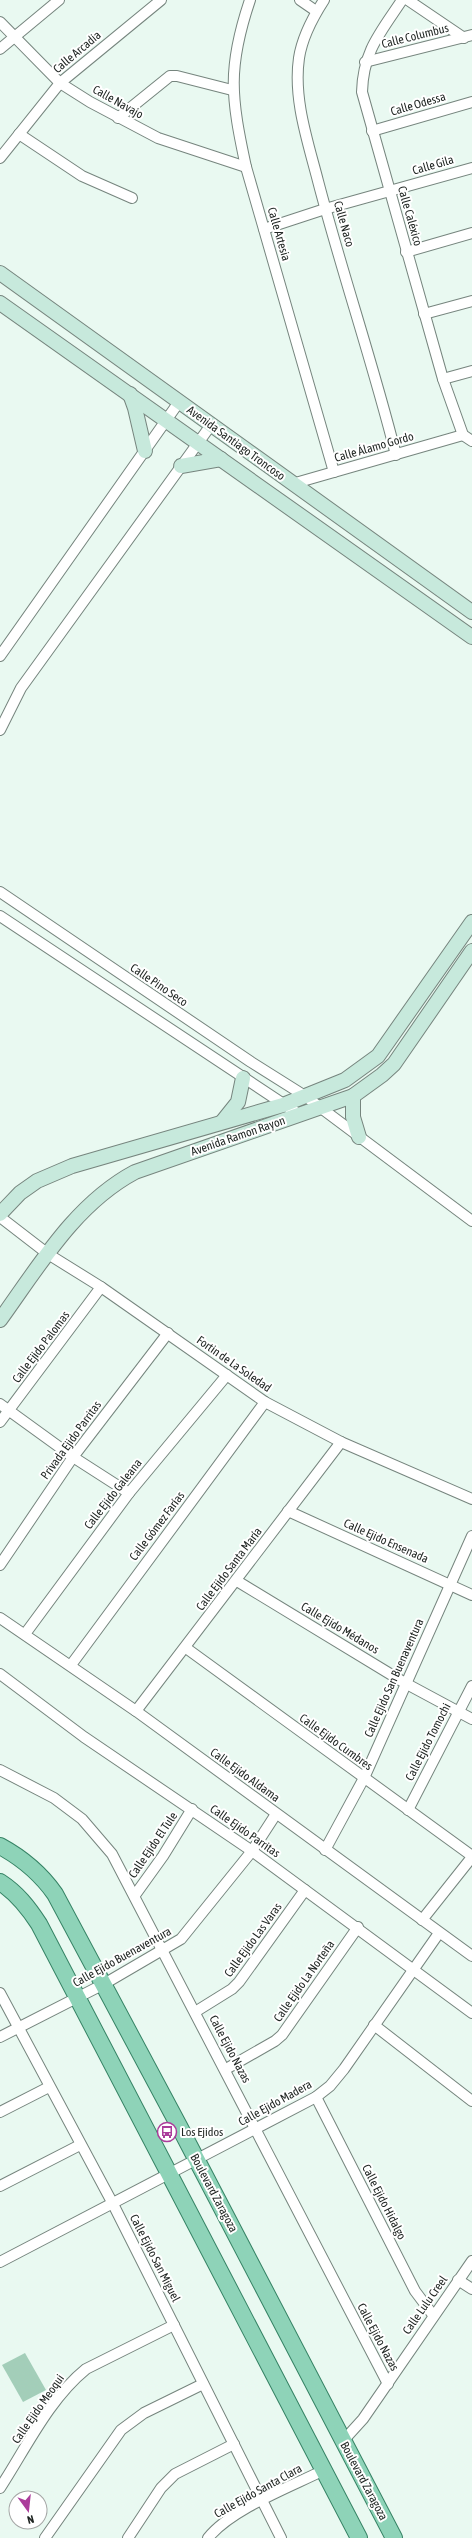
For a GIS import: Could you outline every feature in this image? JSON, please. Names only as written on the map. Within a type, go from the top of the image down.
[{"type":"main road","name":"Avenida Santiago Troncoso","points":[[0,273],[472,612]]},
{"type":"main road","name":"Avenida Santiago Troncoso","points":[[0,303],[472,637]]},
{"type":"main road","points":[[130,394],[135,408],[144,451]]},
{"type":"main road","points":[[181,466],[221,459]]},
{"type":"main road","name":"Avenida Ramon Rayon","points":[[0,1214],[20,1193],[37,1181],[72,1166],[283,1105],[345,1080],[378,1056],[472,922]]},
{"type":"main road","name":"Avenida Ramon Rayon","points":[[0,1320],[81,1212],[121,1179],[135,1172],[353,1096],[382,1075],[394,1064],[472,951]]},
{"type":"main road","points":[[222,1122],[238,1102],[243,1078]]},
{"type":"main road","points":[[353,1096],[353,1117],[359,1137]]},
{"type":"main road","name":"Boulevard Zaragoza","points":[[0,1846],[13,1853],[45,1880],[104,1984],[394,2538]]},
{"type":"main road","points":[[0,1882],[27,1905],[170,2174],[359,2538]]},
{"type":"street","points":[[0,49],[59,0]]},
{"type":"street","name":"Calle Arcadia","points":[[0,158],[60,83],[161,0]]},
{"type":"street","name":"Calle Artesia","points":[[250,0],[238,35],[232,90],[246,167],[334,472]]},
{"type":"street","points":[[300,0],[316,11]]},
{"type":"street","name":"Calle Naco","points":[[324,0],[316,11],[307,31],[299,58],[298,93],[304,124],[326,209],[382,401],[396,455]]},
{"type":"street","name":"Calle Caléxico","points":[[402,0],[372,45],[365,62],[362,92],[443,379],[463,435]]},
{"type":"street","points":[[408,0],[468,36]]},
{"type":"street","name":"Calle Navajo","points":[[0,22],[60,83],[118,118],[158,138],[246,167]]},
{"type":"street","name":"Calle Columbus","points":[[365,62],[468,36]]},
{"type":"street","points":[[118,118],[170,76],[177,76],[232,90]]},
{"type":"street","name":"Calle Odessa","points":[[372,131],[472,102]]},
{"type":"street","points":[[19,134],[82,176],[132,198]]},
{"type":"street","name":"Calle Gila","points":[[264,229],[326,209],[472,168]]},
{"type":"street","points":[[406,252],[472,233]]},
{"type":"street","points":[[424,314],[472,300]]},
{"type":"street","points":[[443,379],[472,371]]},
{"type":"street","points":[[0,656],[179,402]]},
{"type":"street","points":[[0,730],[21,688],[211,425]]},
{"type":"street","points":[[463,435],[472,441]]},
{"type":"street","name":"Calle Álamo Gordo","points":[[292,484],[463,435]]},
{"type":"street","name":"Calle Pino Seco","points":[[0,892],[251,1062],[305,1096],[472,1221]]},
{"type":"street","points":[[0,916],[300,1115]]},
{"type":"street","name":"Fortin de La Soledad","points":[[0,1218],[48,1254],[101,1287],[265,1402],[341,1442],[472,1499]]},
{"type":"street","name":"Calle Ejido Palomas","points":[[0,1422],[101,1287]]},
{"type":"street","name":"Privada Ejido Parritas","points":[[0,1565],[73,1457],[168,1333]]},
{"type":"street","name":"Calle Ejido Galeana","points":[[25,1634],[128,1493],[227,1375]]},
{"type":"street","name":"Calle Gómez Farías","points":[[70,1665],[265,1402]]},
{"type":"street","points":[[0,1404],[73,1457],[128,1493]]},
{"type":"street","name":"Calle Ejido Santa María","points":[[136,1711],[186,1648],[341,1442]]},
{"type":"street","name":"Calle Ejido Ensenada","points":[[288,1511],[472,1595]]},
{"type":"street","name":"Calle Ejido San Buenaventura","points":[[325,1850],[364,1778],[405,1683],[472,1536]]},
{"type":"street","name":"Calle Ejido Médanos","points":[[237,1581],[405,1683],[472,1719]]},
{"type":"street","name":"Calle Ejido Aldama","points":[[1,1620],[25,1634],[136,1711],[472,1956]]},
{"type":"street","name":"Calle Ejido Cumbres","points":[[186,1648],[472,1856]]},
{"type":"street","name":"Calle Ejido Parritas","points":[[0,1674],[84,1738],[192,1809],[252,1851],[414,1967],[472,2012]]},
{"type":"street","name":"Calle Ejido Tomochi","points":[[408,1810],[472,1686]]},
{"type":"street","name":"Calle Ejido Nazas","points":[[0,1770],[54,1798],[82,1819],[112,1854],[226,2069],[388,2384]]},
{"type":"street","name":"Calle Ejido El Tule","points":[[135,1895],[163,1856],[192,1809]]},
{"type":"street","name":"Calle Ejido Buenaventura","points":[[0,2037],[104,1984],[163,1951],[187,1933],[252,1851],[276,1814]]},
{"type":"street","points":[[422,1920],[472,1856]]},
{"type":"street","name":"Calle Ejido Las Varas","points":[[195,2012],[236,1986],[305,1890]]},
{"type":"street","name":"Calle Ejido La Norteña","points":[[226,2069],[275,2041],[282,2035],[358,1927]]},
{"type":"street","name":"Calle Ejido Madera","points":[[0,2262],[316,2097],[340,2075],[439,1933]]},
{"type":"street","name":"Calle Ejido San Miguel","points":[[0,1993],[80,2145],[113,2204],[202,2384],[263,2500],[281,2538]]},
{"type":"street","points":[[374,2025],[472,2101]]},
{"type":"street","points":[[0,2112],[49,2087]]},
{"type":"street","name":"Calle Ejido Hidalgo","points":[[316,2097],[415,2291],[433,2315]]},
{"type":"street","points":[[0,2186],[80,2145]]},
{"type":"street","name":"Calle Lulu Creel","points":[[343,2441],[363,2419],[433,2315],[472,2261]]},
{"type":"street","points":[[458,2280],[472,2289]]},
{"type":"street","name":"Calle Ejido Meoqui","points":[[0,2488],[61,2394],[74,2379],[86,2369],[174,2326]]},
{"type":"street","points":[[44,2538],[121,2430],[144,2413],[202,2384]]},
{"type":"street","points":[[128,2538],[161,2488],[175,2474],[234,2444]]},
{"type":"street","name":"Calle Ejido Santa Clara","points":[[208,2538],[219,2526],[263,2500],[324,2470]]},
{"type":"green space","points":[[25,2353],[46,2390],[23,2402],[2,2365]]},
{"type":"place","name":"Los Ejidos","points":[[167,2132]]}]
